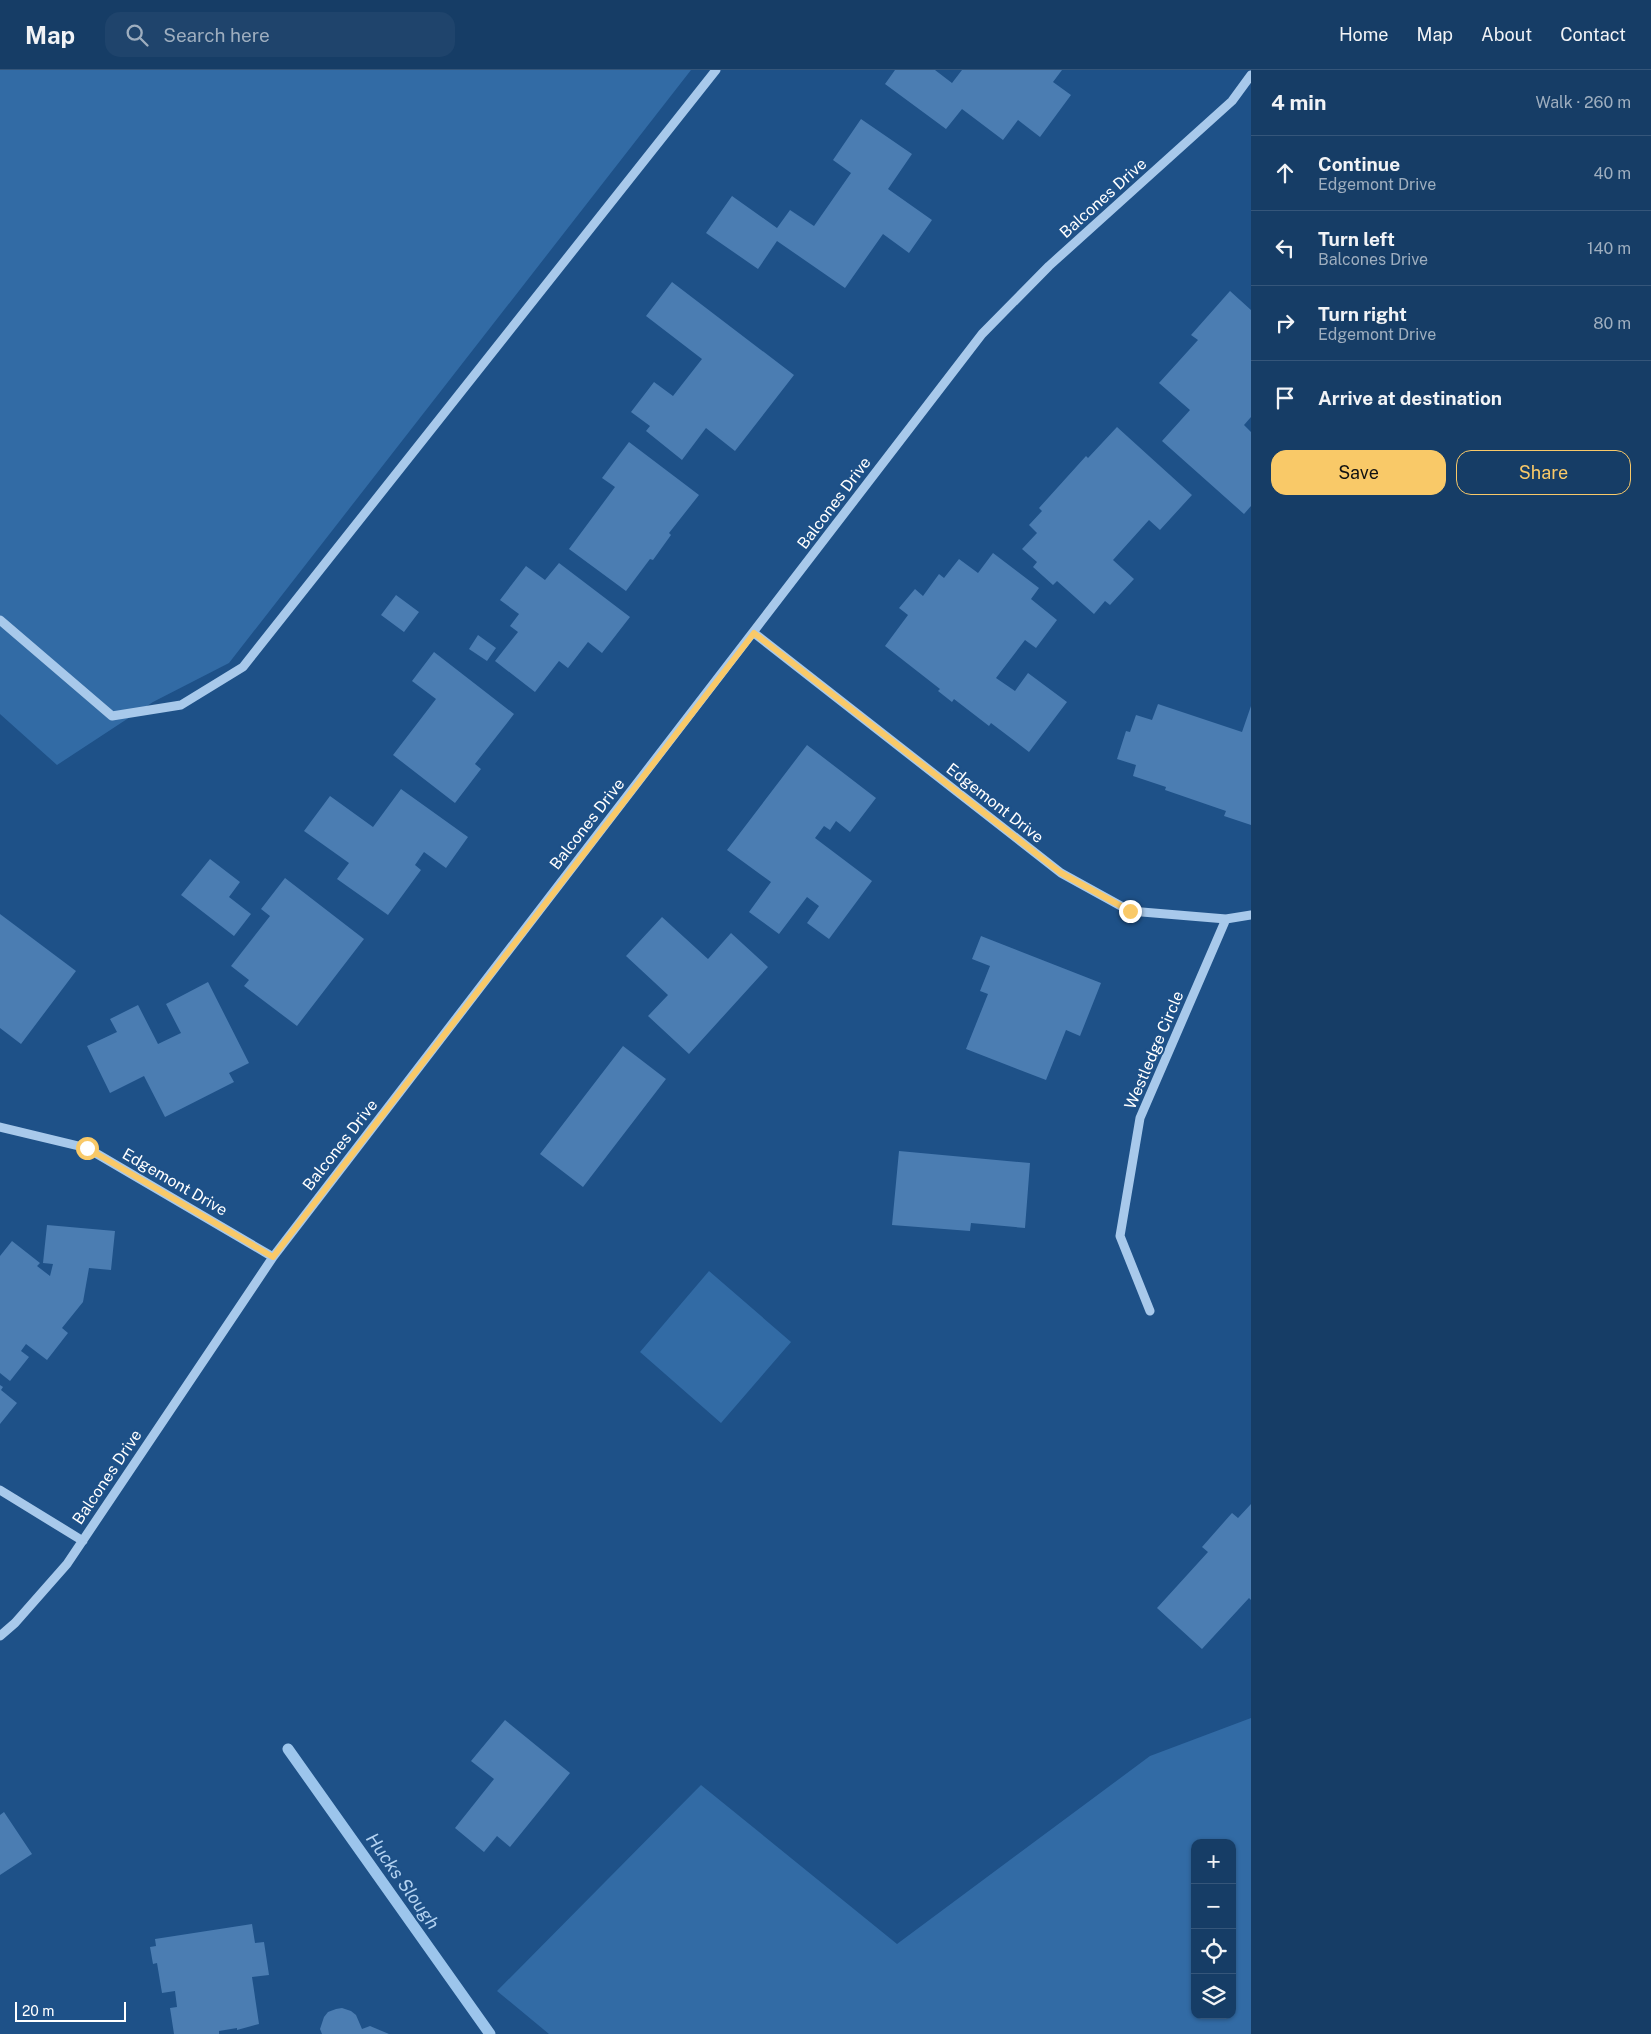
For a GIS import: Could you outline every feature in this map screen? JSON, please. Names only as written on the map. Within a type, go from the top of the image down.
[{"type":"street","points":[[0,620],[112,716],[181,705],[243,667],[716,70]]},
{"type":"street","name":"Balcones Drive","points":[[0,1636],[15,1623],[67,1564],[273,1257],[982,334],[1049,266],[1232,101],[1251,75]]},
{"type":"street","name":"Edgemont Drive","points":[[754,633],[1061,873],[1130,911],[1226,919],[1251,915]]},
{"type":"street","name":"Westledge Circle","points":[[1150,1311],[1120,1236],[1140,1118],[1226,919]]},
{"type":"street","name":"Edgemont Drive","points":[[0,1127],[87,1148],[273,1257]]},
{"type":"street","points":[[0,1490],[83,1541]]},
{"type":"shaded area","points":[[0,70],[691,70],[229,663],[153,702],[57,765],[0,714]]},
{"type":"shaded area","points":[[709,1271],[791,1342],[721,1423],[640,1352]]},
{"type":"shaded area","points":[[1251,1718],[1251,2034],[549,2034],[497,1991],[701,1785],[897,1944],[1150,1756]]},
{"type":"building","points":[[895,70],[935,70],[952,83],[962,70],[1062,70],[1053,82],[1071,95],[1040,137],[1018,120],[1003,140],[962,109],[946,129],[885,84]]},
{"type":"building","points":[[861,119],[912,154],[888,189],[932,220],[909,253],[883,234],[845,288],[777,241],[758,269],[706,233],[732,196],[777,228],[790,210],[814,226],[851,173],[833,160]]},
{"type":"building","points":[[672,282],[794,375],[735,451],[706,428],[682,460],[646,431],[650,426],[631,412],[654,382],[673,396],[702,359],[646,316]]},
{"type":"building","points":[[1230,291],[1251,310],[1251,417],[1244,425],[1251,432],[1251,506],[1244,514],[1162,441],[1190,410],[1159,383],[1198,340],[1191,335]]},
{"type":"building","points":[[1117,427],[1192,495],[1160,530],[1149,520],[1113,560],[1134,579],[1110,605],[1105,601],[1094,614],[1057,581],[1053,585],[1033,567],[1037,562],[1022,549],[1037,533],[1029,525],[1042,511],[1039,508],[1086,456],[1088,458]]},
{"type":"building","points":[[629,442],[699,495],[669,533],[671,535],[653,560],[650,559],[626,591],[569,549],[615,487],[602,478]]},
{"type":"building","points":[[993,553],[1039,588],[1031,599],[1057,620],[1036,648],[1025,640],[996,678],[1015,691],[1028,673],[1067,702],[1029,752],[991,723],[989,726],[954,699],[952,702],[938,691],[940,689],[885,646],[908,615],[899,608],[915,589],[923,596],[939,574],[944,578],[959,559],[978,573]]},
{"type":"building","points":[[559,563],[630,617],[602,653],[588,642],[568,668],[559,661],[535,692],[495,661],[518,632],[510,626],[519,614],[500,600],[526,566],[545,580]]},
{"type":"building","points":[[396,595],[419,612],[404,632],[381,615]]},
{"type":"building","points":[[478,635],[496,648],[487,661],[469,649]]},
{"type":"building","points":[[434,652],[514,714],[475,764],[481,769],[455,803],[393,755],[436,699],[412,681]]},
{"type":"building","points":[[1158,704],[1242,732],[1251,706],[1251,825],[1224,816],[1226,811],[1165,790],[1166,787],[1133,776],[1136,765],[1117,759],[1126,731],[1130,732],[1136,715],[1152,720]]},
{"type":"building","points":[[807,745],[876,798],[850,832],[836,821],[830,830],[824,826],[815,838],[872,881],[829,939],[807,923],[819,906],[807,897],[779,934],[749,912],[771,882],[727,850]]},
{"type":"building","points":[[401,789],[468,837],[446,868],[424,852],[415,865],[421,870],[388,915],[337,879],[349,863],[304,831],[330,796],[373,827]]},
{"type":"building","points":[[210,859],[240,882],[229,897],[251,914],[234,936],[181,895]]},
{"type":"building","points":[[285,878],[364,939],[297,1026],[244,986],[249,980],[231,966],[270,916],[261,909]]},
{"type":"building","points":[[0,914],[76,971],[21,1044],[0,1028]]},
{"type":"building","points":[[662,917],[708,959],[731,933],[768,967],[689,1054],[648,1016],[668,995],[626,956]]},
{"type":"building","points":[[981,936],[1101,983],[1080,1036],[1066,1030],[1046,1080],[966,1049],[988,994],[980,991],[990,966],[972,959]]},
{"type":"building","points":[[208,982],[249,1063],[229,1073],[234,1082],[165,1117],[144,1076],[110,1093],[87,1046],[117,1032],[110,1019],[138,1005],[158,1044],[181,1033],[166,1004]]},
{"type":"building","points":[[623,1046],[666,1079],[583,1187],[540,1154]]},
{"type":"building","points":[[899,1151],[1030,1163],[1025,1228],[971,1223],[970,1231],[892,1225]]},
{"type":"building","points":[[47,1225],[115,1231],[111,1270],[89,1268],[83,1302],[62,1328],[68,1333],[47,1360],[26,1344],[21,1351],[29,1357],[10,1381],[0,1373],[0,1256],[12,1241],[40,1263],[37,1266],[50,1276],[53,1264],[43,1263]]},
{"type":"building","points":[[0,1385],[3,1387],[1,1390],[17,1403],[0,1424]]},
{"type":"building","points":[[1251,1504],[1251,1600],[1249,1598],[1202,1649],[1157,1608],[1208,1552],[1202,1547],[1232,1513],[1238,1518]]},
{"type":"building","points":[[505,1720],[570,1773],[510,1847],[497,1836],[484,1852],[455,1828],[494,1779],[471,1761]]},
{"type":"building","points":[[4,1812],[32,1854],[0,1875],[0,1815]]},
{"type":"building","points":[[252,1924],[255,1943],[264,1942],[269,1975],[252,1977],[259,2024],[237,2030],[237,2028],[219,2031],[219,2034],[174,2034],[170,2008],[177,2007],[175,1991],[162,1993],[157,1963],[153,1964],[150,1947],[156,1946],[155,1939]]},
{"type":"building","points":[[342,2008],[356,2015],[362,2029],[370,2026],[389,2034],[322,2034],[320,2029],[324,2017],[328,2012]]},
{"type":"waterway","name":"Hucks Slough","points":[[288,1749],[490,2034]]},
{"type":"route","points":[[87,1148],[273,1257],[754,633],[1061,873],[1130,911]]}]
